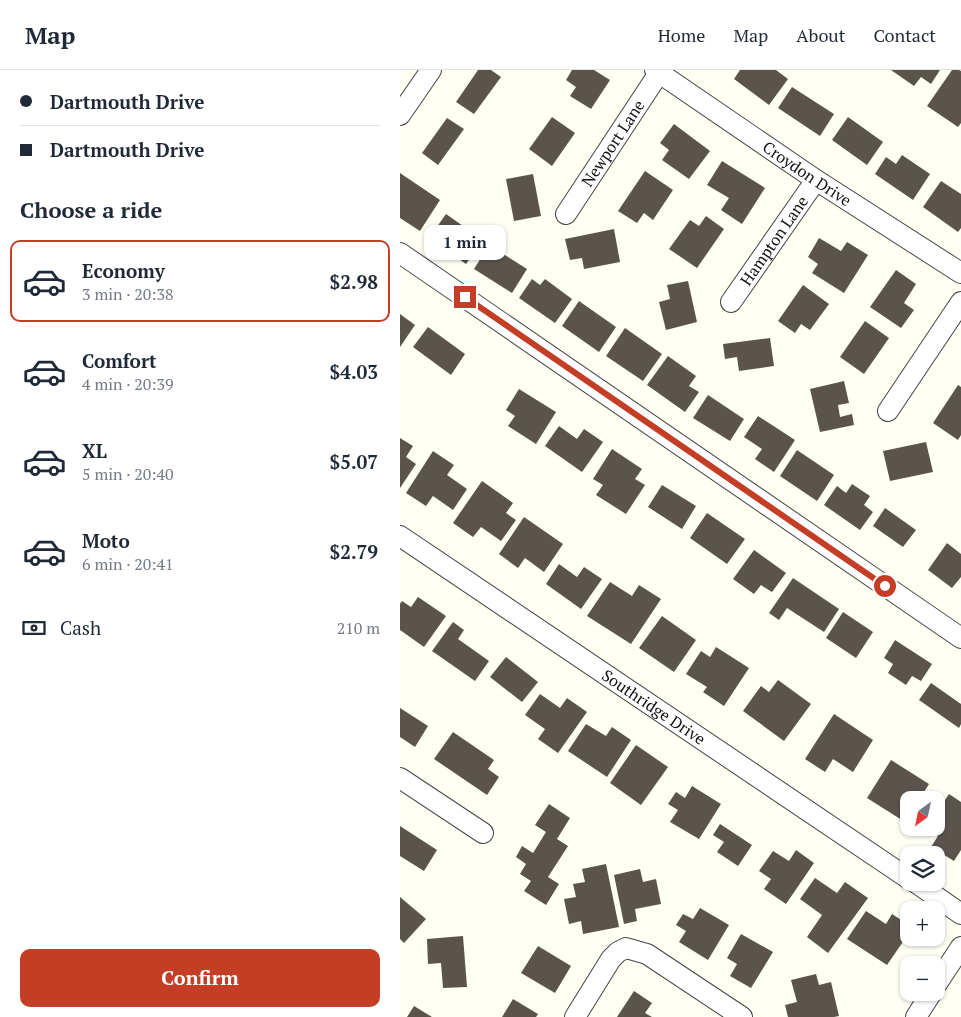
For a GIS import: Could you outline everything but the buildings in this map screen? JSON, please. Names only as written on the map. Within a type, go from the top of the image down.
[{"type":"street","points":[[400,115],[431,70]]},
{"type":"street","name":"Croydon Drive","points":[[657,71],[816,180],[961,273]]},
{"type":"street","name":"Newport Lane","points":[[566,214],[657,71]]},
{"type":"street","name":"Hampton Lane","points":[[731,302],[816,180]]},
{"type":"street","points":[[400,253],[961,638]]},
{"type":"street","points":[[888,410],[961,302]]},
{"type":"street","name":"Southridge Drive","points":[[400,536],[900,873]]},
{"type":"street","points":[[400,778],[483,833]]},
{"type":"street","points":[[928,891],[961,914]]},
{"type":"street","points":[[945,972],[961,947]]},
{"type":"street","points":[[575,1017],[611,959],[618,952],[626,948],[647,954],[742,1017]]},
{"type":"street","points":[[916,1017],[926,1001]]},
{"type":"route","points":[[465,297],[885,586]]}]
